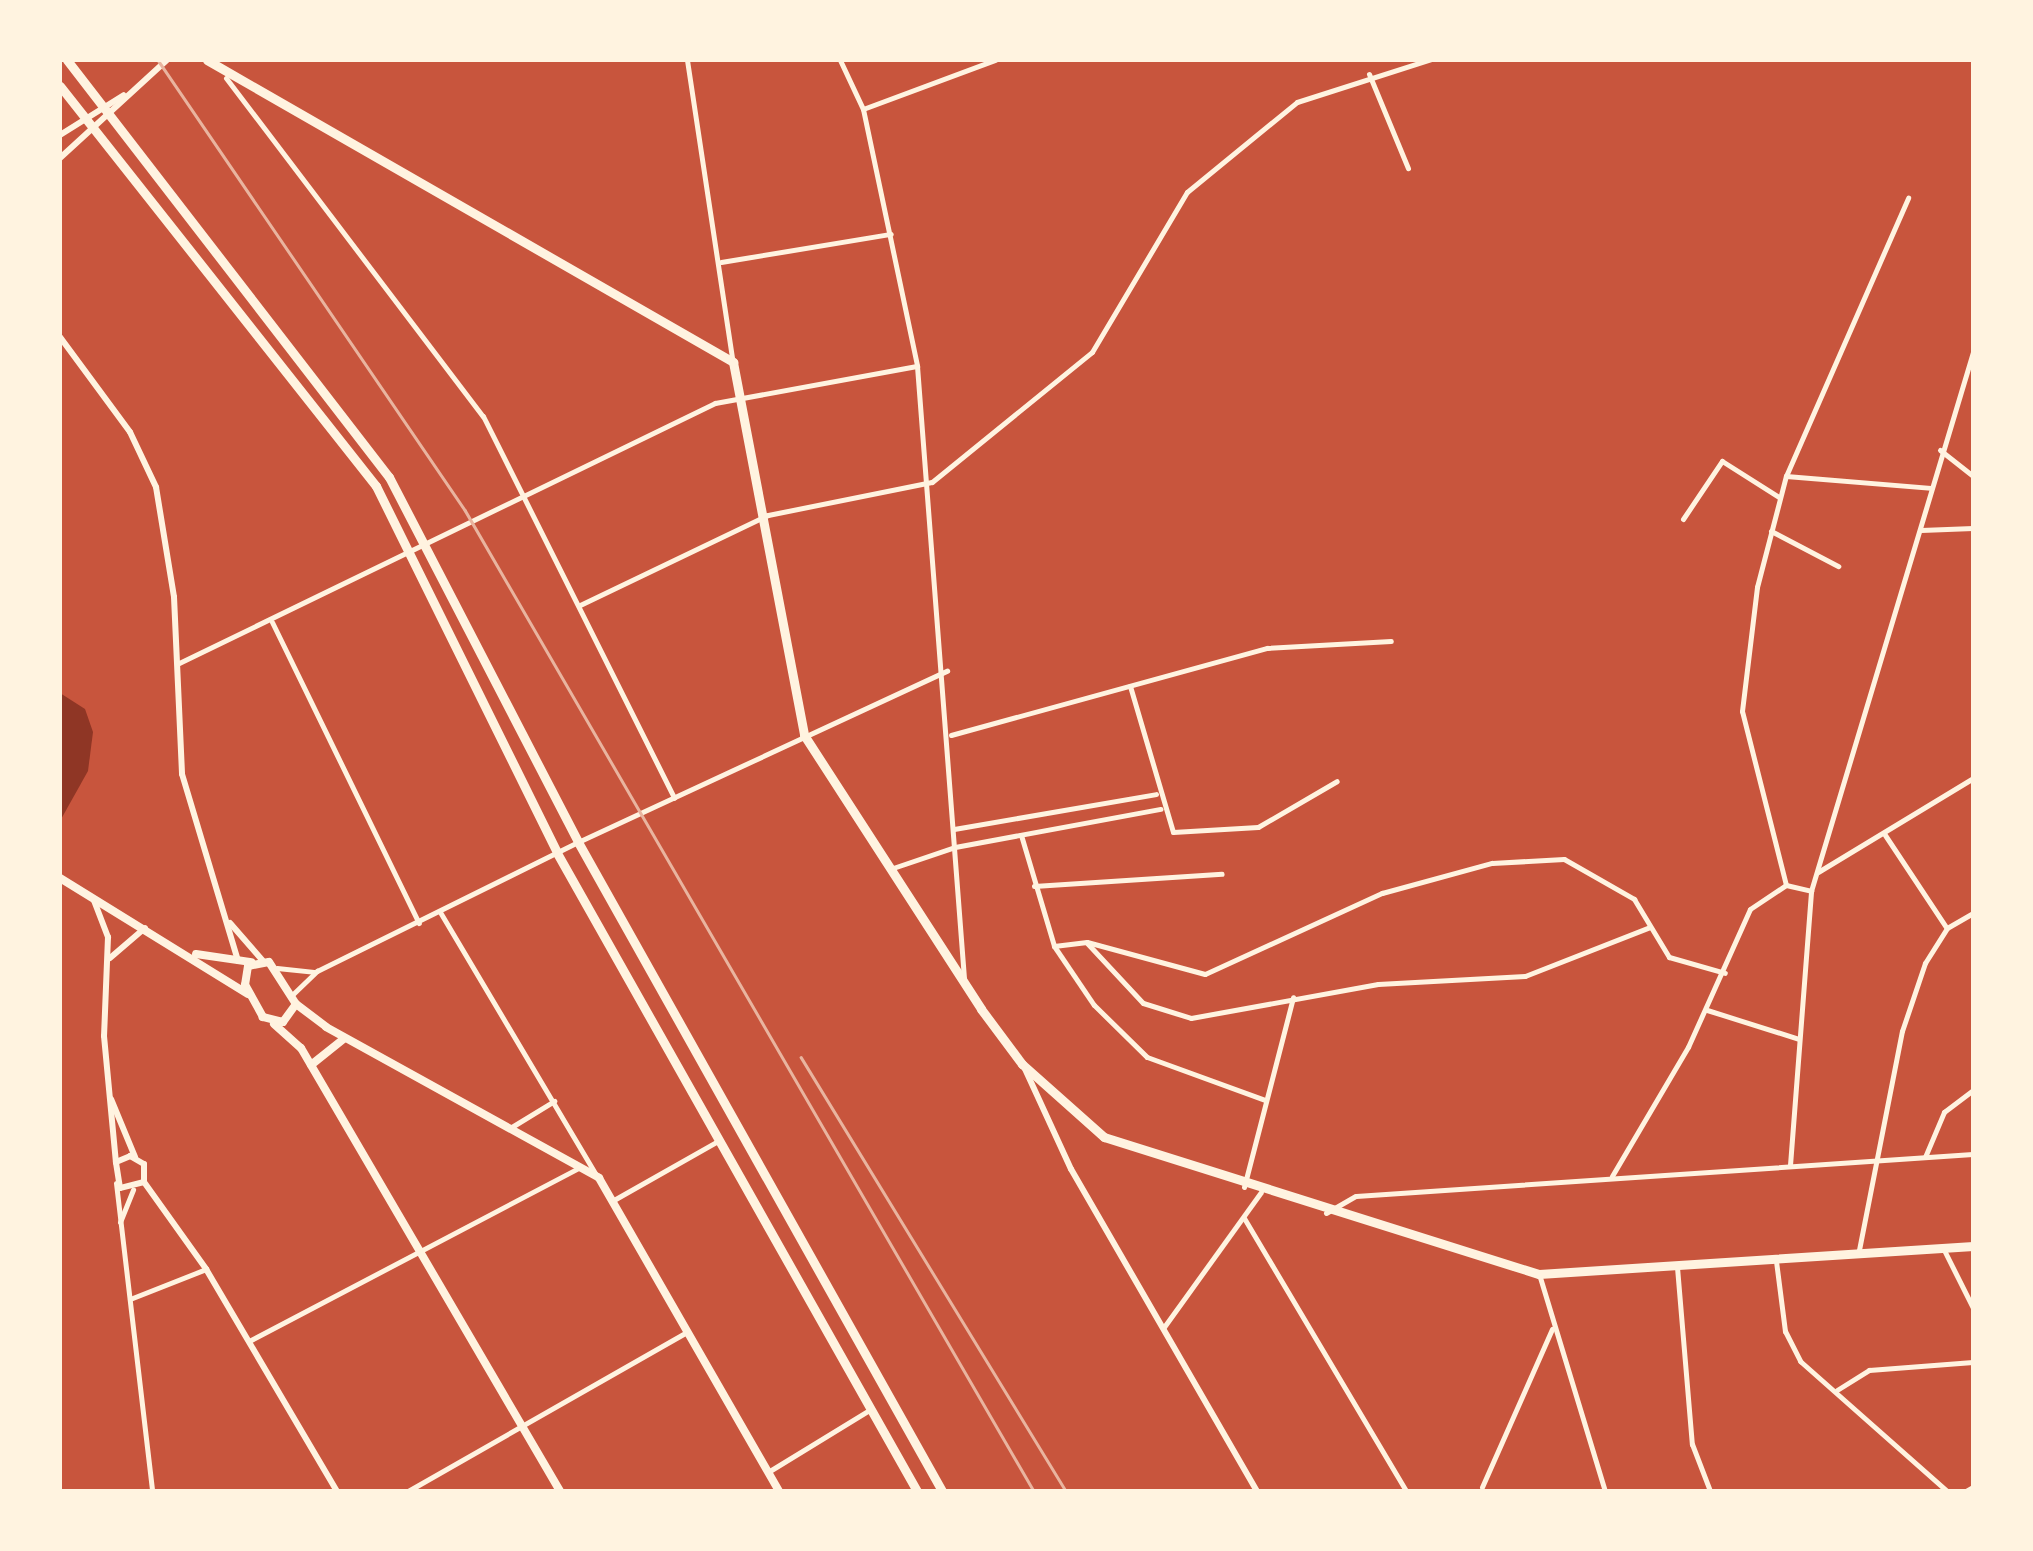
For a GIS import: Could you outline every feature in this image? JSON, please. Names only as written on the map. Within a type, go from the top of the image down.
[{"type":"main road","points":[[68,60],[360,432],[429,544],[578,842],[942,1491]]},
{"type":"main road","points":[[207,60],[226,78],[644,304],[732,362],[744,394],[768,515],[804,735],[893,868],[965,986],[1022,1064],[1104,1137],[1326,1213],[1539,1274],[1776,1262],[1973,1246]]},
{"type":"main road","points":[[60,86],[346,441],[411,554],[557,852],[917,1491]]},
{"type":"main road","points":[[488,708],[506,698]]},
{"type":"main road","points":[[60,878],[192,953],[249,994]]},
{"type":"main road","points":[[192,953],[258,961],[276,968],[294,1000],[345,1038],[598,1178],[779,1491]]},
{"type":"main road","points":[[238,961],[249,994],[311,1065],[560,1491]]},
{"type":"main road","points":[[243,979],[258,961]]},
{"type":"main road","points":[[624,974],[644,963]]},
{"type":"main road","points":[[634,992],[654,980]]},
{"type":"main road","points":[[270,1022],[284,1022],[294,1000]]},
{"type":"main road","points":[[311,1065],[345,1038]]},
{"type":"main road","points":[[792,1268],[808,1257]]},
{"type":"street","points":[[60,158],[112,116],[124,96],[167,60]]},
{"type":"street","points":[[687,60],[732,362]]},
{"type":"street","points":[[840,60],[864,109],[917,366],[932,482],[965,986]]},
{"type":"street","points":[[864,109],[995,60]]},
{"type":"street","points":[[580,605],[768,515],[932,482],[1092,352],[1142,279],[1173,205],[1297,102],[1369,74],[1429,60]]},
{"type":"street","points":[[1369,74],[1408,168]]},
{"type":"street","points":[[226,78],[443,356],[523,494],[674,798]]},
{"type":"street","points":[[60,135],[101,102],[124,96]]},
{"type":"street","points":[[1786,885],[1742,710],[1770,530],[1786,476],[1908,198]]},
{"type":"street","points":[[720,262],[890,234]]},
{"type":"street","points":[[60,337],[130,432],[156,486],[190,820],[230,922],[238,961]]},
{"type":"street","points":[[1790,1165],[1811,891],[1920,530],[1940,450],[1973,352]]},
{"type":"street","points":[[174,665],[411,554],[523,494],[744,394],[917,366]]},
{"type":"street","points":[[1940,450],[1973,476]]},
{"type":"street","points":[[1684,519],[1722,461],[1780,497]]},
{"type":"street","points":[[1786,476],[1930,488]]},
{"type":"street","points":[[1920,530],[1973,528]]},
{"type":"street","points":[[1770,530],[1838,566]]},
{"type":"street","points":[[272,622],[418,923]]},
{"type":"street","points":[[950,735],[1267,648],[1391,641]]},
{"type":"street","points":[[294,1000],[318,972],[557,852],[946,672]]},
{"type":"street","points":[[1129,685],[1156,794],[1174,832],[1258,826],[1336,780]]},
{"type":"street","points":[[1817,872],[1973,778]]},
{"type":"street","points":[[954,829],[1156,794]]},
{"type":"street","points":[[893,868],[956,847],[1161,809]]},
{"type":"street","points":[[1885,834],[1947,928]]},
{"type":"street","points":[[1021,835],[1054,946],[1094,1005],[1147,1057],[1265,1100]]},
{"type":"street","points":[[1054,946],[1087,942],[1205,974],[1382,894],[1492,862],[1564,859],[1634,899],[1669,957],[1725,972]]},
{"type":"street","points":[[1034,886],[1222,874]]},
{"type":"street","points":[[1612,1176],[1707,1010],[1750,909],[1786,885],[1811,891]]},
{"type":"street","points":[[93,897],[110,958],[107,1089],[119,1224],[152,1491]]},
{"type":"street","points":[[440,912],[598,1178]]},
{"type":"street","points":[[1858,1255],[1873,1159],[1902,1031],[1947,928],[1973,913]]},
{"type":"street","points":[[230,922],[258,961]]},
{"type":"street","points":[[1087,942],[1142,1003],[1169,1017],[1292,997],[1525,976],[1650,927]]},
{"type":"street","points":[[110,958],[145,928]]},
{"type":"street","points":[[276,968],[318,972]]},
{"type":"street","points":[[1244,1187],[1292,997]]},
{"type":"street","points":[[1707,1010],[1799,1038]]},
{"type":"street","points":[[1022,1064],[1163,1328],[1257,1491]]},
{"type":"street","points":[[107,1089],[144,1182],[206,1269],[337,1491]]},
{"type":"street","points":[[1925,1157],[1944,1112],[1973,1090]]},
{"type":"street","points":[[508,1129],[554,1101]]},
{"type":"street","points":[[612,1201],[718,1142]]},
{"type":"street","points":[[1326,1213],[1356,1196],[1973,1154]]},
{"type":"street","points":[[116,1162],[136,1157]]},
{"type":"street","points":[[249,1341],[579,1168]]},
{"type":"street","points":[[119,1224],[133,1190],[144,1182]]},
{"type":"street","points":[[116,1183],[133,1190]]},
{"type":"street","points":[[1163,1328],[1261,1192]]},
{"type":"street","points":[[1244,1218],[1406,1491]]},
{"type":"street","points":[[1943,1248],[1973,1308]]},
{"type":"street","points":[[1776,1262],[1790,1346],[1947,1491]]},
{"type":"street","points":[[1676,1267],[1692,1444],[1710,1491]]},
{"type":"street","points":[[129,1299],[206,1269]]},
{"type":"street","points":[[1539,1274],[1552,1329],[1605,1491]]},
{"type":"street","points":[[1482,1487],[1552,1329]]},
{"type":"street","points":[[408,1491],[687,1332]]},
{"type":"street","points":[[1836,1390],[1869,1370],[1973,1362]]},
{"type":"street","points":[[768,1472],[871,1409]]},
{"type":"street","points":[[1966,1491],[1973,1487]]},
{"type":"shaded area","points":[[60,693],[85,709],[93,732],[88,771],[60,821]]},
{"type":"railway","points":[[158,60],[465,510],[1034,1491]]},
{"type":"railway","points":[[801,1057],[1066,1491]]}]
